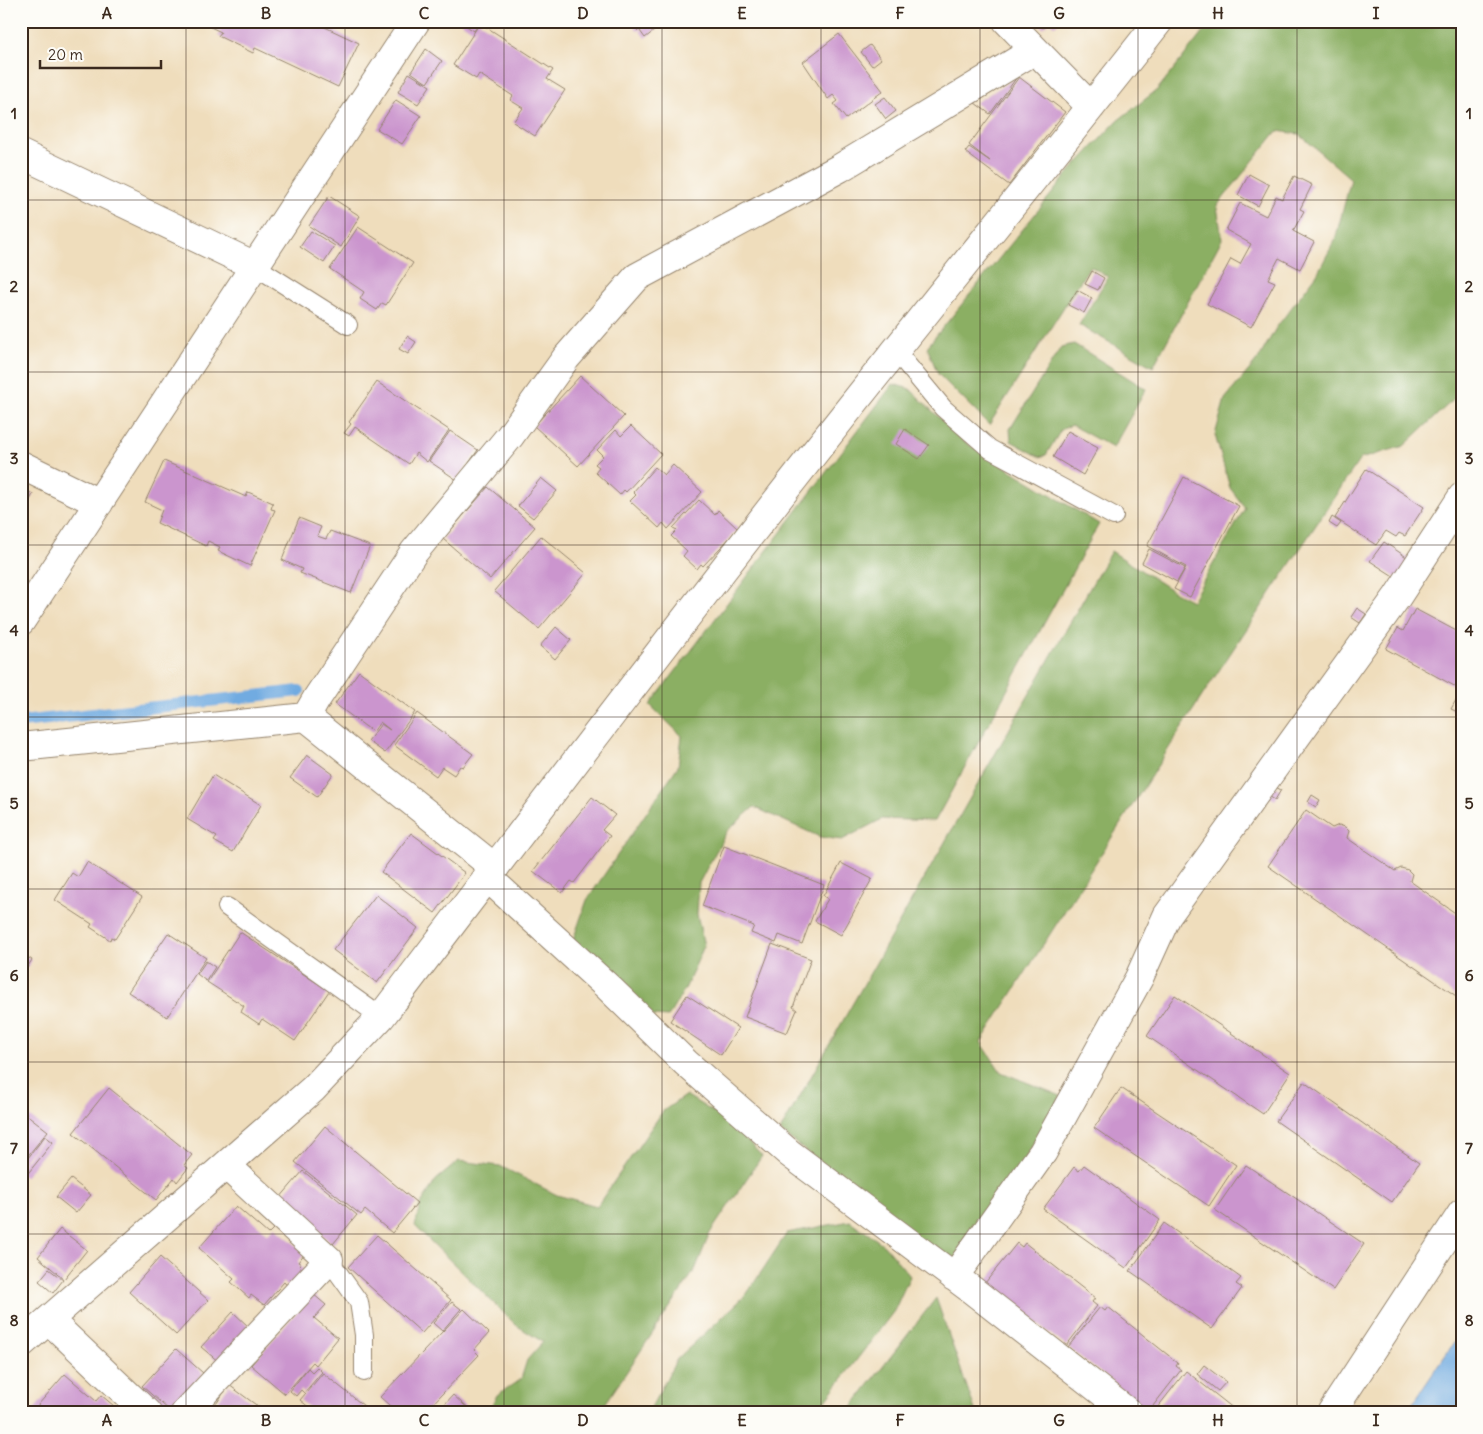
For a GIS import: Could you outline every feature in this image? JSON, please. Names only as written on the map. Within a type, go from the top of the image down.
[{"type":"street","points":[[21,620],[416,21]]},
{"type":"street","points":[[1007,21],[1091,107]]},
{"type":"street","points":[[21,1344],[313,1089],[380,1016],[775,502],[1158,21]]},
{"type":"street","points":[[306,717],[414,552],[510,436],[566,358],[637,277],[840,168],[1035,50]]},
{"type":"street","points":[[21,154],[255,266]]},
{"type":"street","points":[[21,465],[99,503]]},
{"type":"street","points":[[954,1276],[1043,1152],[1138,978],[1167,916],[1397,597],[1462,498]]},
{"type":"street","points":[[21,747],[306,717],[491,873],[686,1063],[766,1134],[954,1276],[1129,1413]]},
{"type":"street","points":[[185,1413],[329,1260],[226,1165]]},
{"type":"street","points":[[1331,1413],[1462,1212]]},
{"type":"street","points":[[49,1320],[147,1413]]},
{"type":"lane","points":[[255,266],[348,325]]},
{"type":"lane","points":[[895,350],[943,408],[990,449],[1114,516]]},
{"type":"lane","points":[[226,907],[380,1016]]},
{"type":"lane","points":[[329,1260],[359,1302],[364,1335],[364,1372]]},
{"type":"green space","points":[[1212,21],[1462,21],[1462,374],[1456,397],[1404,446],[1360,459],[1206,690],[981,1042],[1001,1072],[1061,1096],[1011,1184],[951,1264],[780,1131],[1111,551],[1192,601],[1245,508],[1230,488],[1215,435],[1225,399],[1259,358],[1276,328],[1317,274],[1335,240],[1351,179],[1299,134],[1277,131],[1217,206],[1222,239],[1153,367],[1079,325],[1108,277],[1090,266],[989,425],[938,374],[927,347],[1071,170],[1117,121],[1157,90]]},
{"type":"green space","points":[[1074,344],[1146,389],[1113,448],[1071,425],[1061,430],[1046,455],[1040,457],[1011,441],[1010,429],[1061,347]]},
{"type":"green space","points":[[893,384],[910,389],[963,441],[1099,524],[935,821],[882,819],[842,840],[820,837],[754,807],[727,831],[699,883],[697,914],[704,946],[686,987],[668,1017],[653,1016],[573,940],[587,900],[678,766],[682,736],[650,705]]},
{"type":"green space","points":[[686,1095],[729,1122],[762,1156],[710,1233],[695,1270],[599,1413],[488,1413],[497,1395],[521,1379],[527,1360],[543,1342],[516,1325],[415,1226],[420,1205],[436,1180],[459,1161],[500,1166],[557,1195],[597,1206],[663,1111]]},
{"type":"green space","points":[[850,1221],[884,1245],[910,1276],[894,1311],[816,1413],[648,1413],[677,1359],[746,1295],[787,1233]]},
{"type":"green space","points":[[936,1298],[976,1413],[847,1413]]},
{"type":"water","points":[[1462,1331],[1462,1413],[1406,1413]]},
{"type":"building","points":[[198,21],[312,21],[359,43],[338,87],[255,48],[253,53],[218,36],[221,32]]},
{"type":"building","points":[[459,21],[481,21],[474,31]]},
{"type":"building","points":[[630,21],[651,21],[638,31]]},
{"type":"building","points":[[652,21],[662,21],[664,23],[645,38],[640,31]]},
{"type":"building","points":[[1037,21],[1060,21],[1055,26],[1050,22],[1043,28]]},
{"type":"building","points":[[480,23],[553,70],[547,79],[565,90],[535,136],[513,122],[523,108],[510,100],[513,96],[479,74],[476,79],[453,65]]},
{"type":"building","points":[[839,34],[883,91],[846,119],[834,104],[838,101],[833,95],[828,99],[803,62]]},
{"type":"building","points":[[870,45],[881,59],[872,66],[861,52]]},
{"type":"building","points":[[426,49],[442,61],[427,83],[411,72]]},
{"type":"building","points":[[409,73],[430,86],[418,104],[398,92]]},
{"type":"building","points":[[1017,77],[990,114],[975,103]]},
{"type":"building","points":[[1019,77],[1065,112],[1009,185],[965,152],[969,147],[990,161],[969,145]]},
{"type":"building","points":[[885,97],[896,111],[886,119],[875,104]]},
{"type":"building","points":[[396,100],[421,116],[402,144],[377,129]]},
{"type":"building","points":[[1249,174],[1269,185],[1258,206],[1238,195]]},
{"type":"building","points":[[1294,176],[1312,185],[1300,209],[1304,211],[1293,231],[1314,242],[1300,269],[1279,258],[1268,279],[1275,282],[1251,327],[1207,304],[1231,259],[1240,264],[1251,244],[1226,230],[1240,203],[1266,216],[1276,196],[1282,199]]},
{"type":"building","points":[[329,196],[360,216],[341,247],[309,226]]},
{"type":"building","points":[[358,227],[413,263],[386,305],[382,303],[377,310],[360,299],[364,292],[330,269]]},
{"type":"building","points":[[311,231],[335,246],[324,263],[300,247]]},
{"type":"building","points":[[1092,271],[1104,278],[1098,290],[1085,284]]},
{"type":"building","points":[[1077,290],[1092,298],[1084,313],[1068,305]]},
{"type":"building","points":[[407,336],[416,342],[408,354],[399,349]]},
{"type":"building","points":[[580,376],[624,416],[578,466],[534,426]]},
{"type":"building","points":[[377,382],[449,430],[427,462],[416,453],[409,464],[355,427],[349,436],[344,433],[351,424],[349,422]]},
{"type":"building","points":[[631,426],[661,454],[626,492],[624,490],[620,495],[595,472],[599,467],[595,464],[603,456],[597,450],[616,430],[621,436]]},
{"type":"building","points":[[905,429],[929,445],[919,459],[896,444]]},
{"type":"building","points":[[450,431],[478,450],[457,480],[429,461]]},
{"type":"building","points":[[1068,431],[1098,448],[1083,475],[1053,457]]},
{"type":"building","points":[[164,461],[246,497],[248,492],[273,503],[271,509],[275,510],[250,566],[218,551],[220,547],[208,541],[206,546],[157,523],[162,510],[145,502]]},
{"type":"building","points":[[673,465],[702,492],[668,529],[663,523],[659,528],[630,501],[636,495],[633,492],[655,467],[664,475]]},
{"type":"building","points":[[1366,469],[1424,507],[1405,536],[1399,533],[1396,537],[1386,531],[1376,545],[1335,518]]},
{"type":"building","points":[[1184,477],[1239,506],[1190,597],[1174,589],[1186,567],[1147,546]]},
{"type":"building","points":[[541,478],[557,491],[533,518],[518,506]]},
{"type":"building","points":[[488,487],[535,527],[490,579],[443,539]]},
{"type":"building","points":[[21,488],[33,494],[21,519]]},
{"type":"building","points":[[699,500],[715,515],[718,510],[738,529],[703,566],[701,564],[697,569],[683,556],[687,551],[671,536],[677,530],[673,528]]},
{"type":"building","points":[[1332,517],[1341,523],[1337,528],[1329,523]]},
{"type":"building","points":[[299,518],[321,527],[317,536],[326,539],[330,531],[370,546],[351,593],[300,573],[302,569],[282,560]]},
{"type":"building","points":[[541,536],[586,573],[539,629],[494,591]]},
{"type":"building","points":[[1384,542],[1411,560],[1398,579],[1370,561]]},
{"type":"building","points":[[1149,549],[1185,568],[1177,582],[1142,563]]},
{"type":"building","points":[[1357,608],[1366,614],[1360,623],[1351,617]]},
{"type":"building","points":[[1415,609],[1462,634],[1462,681],[1458,688],[1386,649],[1398,628],[1403,631]]},
{"type":"building","points":[[556,627],[571,640],[555,659],[540,646]]},
{"type":"building","points":[[359,671],[415,712],[385,753],[368,741],[381,724],[390,730],[380,722],[373,732],[335,704]]},
{"type":"building","points":[[1462,689],[1462,714],[1451,709]]},
{"type":"building","points":[[417,713],[473,754],[463,767],[460,766],[454,775],[442,767],[436,776],[394,745]]},
{"type":"building","points":[[307,755],[333,774],[317,797],[290,778]]},
{"type":"building","points":[[213,775],[261,805],[233,852],[214,841],[217,837],[187,819]]},
{"type":"building","points":[[1272,785],[1281,790],[1275,800],[1267,795]]},
{"type":"building","points":[[1312,795],[1320,800],[1316,807],[1308,802]]},
{"type":"building","points":[[592,797],[615,815],[602,830],[610,836],[574,883],[571,881],[562,893],[533,871]]},
{"type":"building","points":[[1306,810],[1332,828],[1339,825],[1345,827],[1349,831],[1347,838],[1395,871],[1401,868],[1408,870],[1412,874],[1410,881],[1458,915],[1462,912],[1462,1000],[1268,866]]},
{"type":"building","points":[[411,833],[465,873],[435,913],[381,872]]},
{"type":"building","points":[[724,846],[824,885],[802,944],[779,935],[776,943],[751,933],[754,926],[702,906]]},
{"type":"building","points":[[87,862],[142,897],[115,939],[111,937],[110,940],[90,927],[92,924],[55,900],[72,873],[78,877]]},
{"type":"building","points":[[841,863],[872,879],[841,935],[815,921],[828,899],[823,896]]},
{"type":"building","points":[[376,895],[418,928],[377,983],[333,950]]},
{"type":"building","points":[[240,932],[329,991],[295,1041],[262,1019],[259,1024],[241,1012],[244,1006],[207,982]]},
{"type":"building","points":[[168,933],[206,958],[167,1017],[128,992]]},
{"type":"building","points":[[772,944],[811,959],[793,1007],[797,1010],[787,1033],[745,1017]]},
{"type":"building","points":[[21,953],[32,960],[26,969],[21,965]]},
{"type":"building","points":[[206,961],[215,967],[206,981],[197,974]]},
{"type":"building","points":[[687,995],[738,1028],[721,1055],[670,1021]]},
{"type":"building","points":[[1175,995],[1290,1073],[1263,1114],[1147,1036]]},
{"type":"building","points":[[1304,1082],[1419,1163],[1392,1202],[1276,1121]]},
{"type":"building","points":[[109,1088],[192,1155],[184,1165],[188,1168],[177,1182],[174,1178],[156,1200],[73,1133]]},
{"type":"building","points":[[1121,1088],[1236,1165],[1209,1206],[1094,1128]]},
{"type":"building","points":[[21,1110],[48,1131],[21,1164]]},
{"type":"building","points":[[325,1126],[417,1203],[392,1233],[365,1210],[361,1215],[295,1162]]},
{"type":"building","points":[[45,1136],[53,1142],[25,1177],[21,1175],[21,1167]]},
{"type":"building","points":[[1084,1165],[1160,1220],[1126,1268],[1043,1209],[1074,1167],[1079,1171]]},
{"type":"building","points":[[1246,1165],[1364,1244],[1333,1290],[1215,1210]]},
{"type":"building","points":[[303,1171],[357,1215],[333,1244],[279,1199]]},
{"type":"building","points":[[71,1179],[91,1195],[76,1213],[56,1197]]},
{"type":"building","points":[[236,1206],[268,1234],[275,1227],[305,1253],[298,1262],[301,1264],[299,1266],[306,1271],[290,1289],[284,1282],[264,1305],[251,1295],[249,1298],[231,1282],[234,1279],[199,1248]]},
{"type":"building","points":[[1164,1223],[1241,1278],[1236,1284],[1242,1288],[1212,1329],[1130,1271]]},
{"type":"building","points":[[60,1229],[87,1250],[64,1279],[38,1257]]},
{"type":"building","points":[[377,1235],[451,1300],[422,1333],[348,1267]]},
{"type":"building","points":[[1017,1243],[1022,1247],[1025,1243],[1095,1298],[1092,1302],[1097,1306],[1066,1346],[985,1283]]},
{"type":"building","points":[[160,1257],[208,1300],[176,1335],[129,1292]]},
{"type":"building","points":[[49,1269],[63,1280],[53,1293],[39,1281]]},
{"type":"building","points":[[313,1294],[326,1305],[314,1318],[338,1338],[316,1365],[313,1362],[285,1394],[251,1365]]},
{"type":"building","points":[[452,1302],[461,1309],[442,1331],[433,1323]]},
{"type":"building","points":[[1100,1307],[1105,1311],[1108,1307],[1178,1363],[1176,1366],[1181,1370],[1149,1411],[1068,1347]]},
{"type":"building","points":[[464,1309],[489,1333],[474,1350],[479,1355],[424,1413],[398,1413],[380,1397]]},
{"type":"building","points":[[233,1312],[250,1328],[219,1362],[201,1347]]},
{"type":"building","points":[[176,1349],[203,1373],[170,1411],[142,1386]]},
{"type":"building","points":[[1204,1365],[1226,1382],[1218,1391],[1197,1374]]},
{"type":"building","points":[[317,1367],[322,1372],[304,1393],[301,1390],[296,1396],[290,1391],[308,1368],[312,1372]]},
{"type":"building","points":[[1186,1371],[1239,1413],[1153,1413]]},
{"type":"building","points":[[323,1373],[364,1406],[358,1413],[316,1413],[300,1400]]},
{"type":"building","points":[[65,1374],[96,1401],[101,1395],[114,1406],[110,1413],[31,1413]]},
{"type":"building","points":[[229,1385],[267,1413],[210,1413]]},
{"type":"building","points":[[453,1395],[473,1413],[437,1413]]},
{"type":"waterway","points":[[21,722],[299,691]]}]
